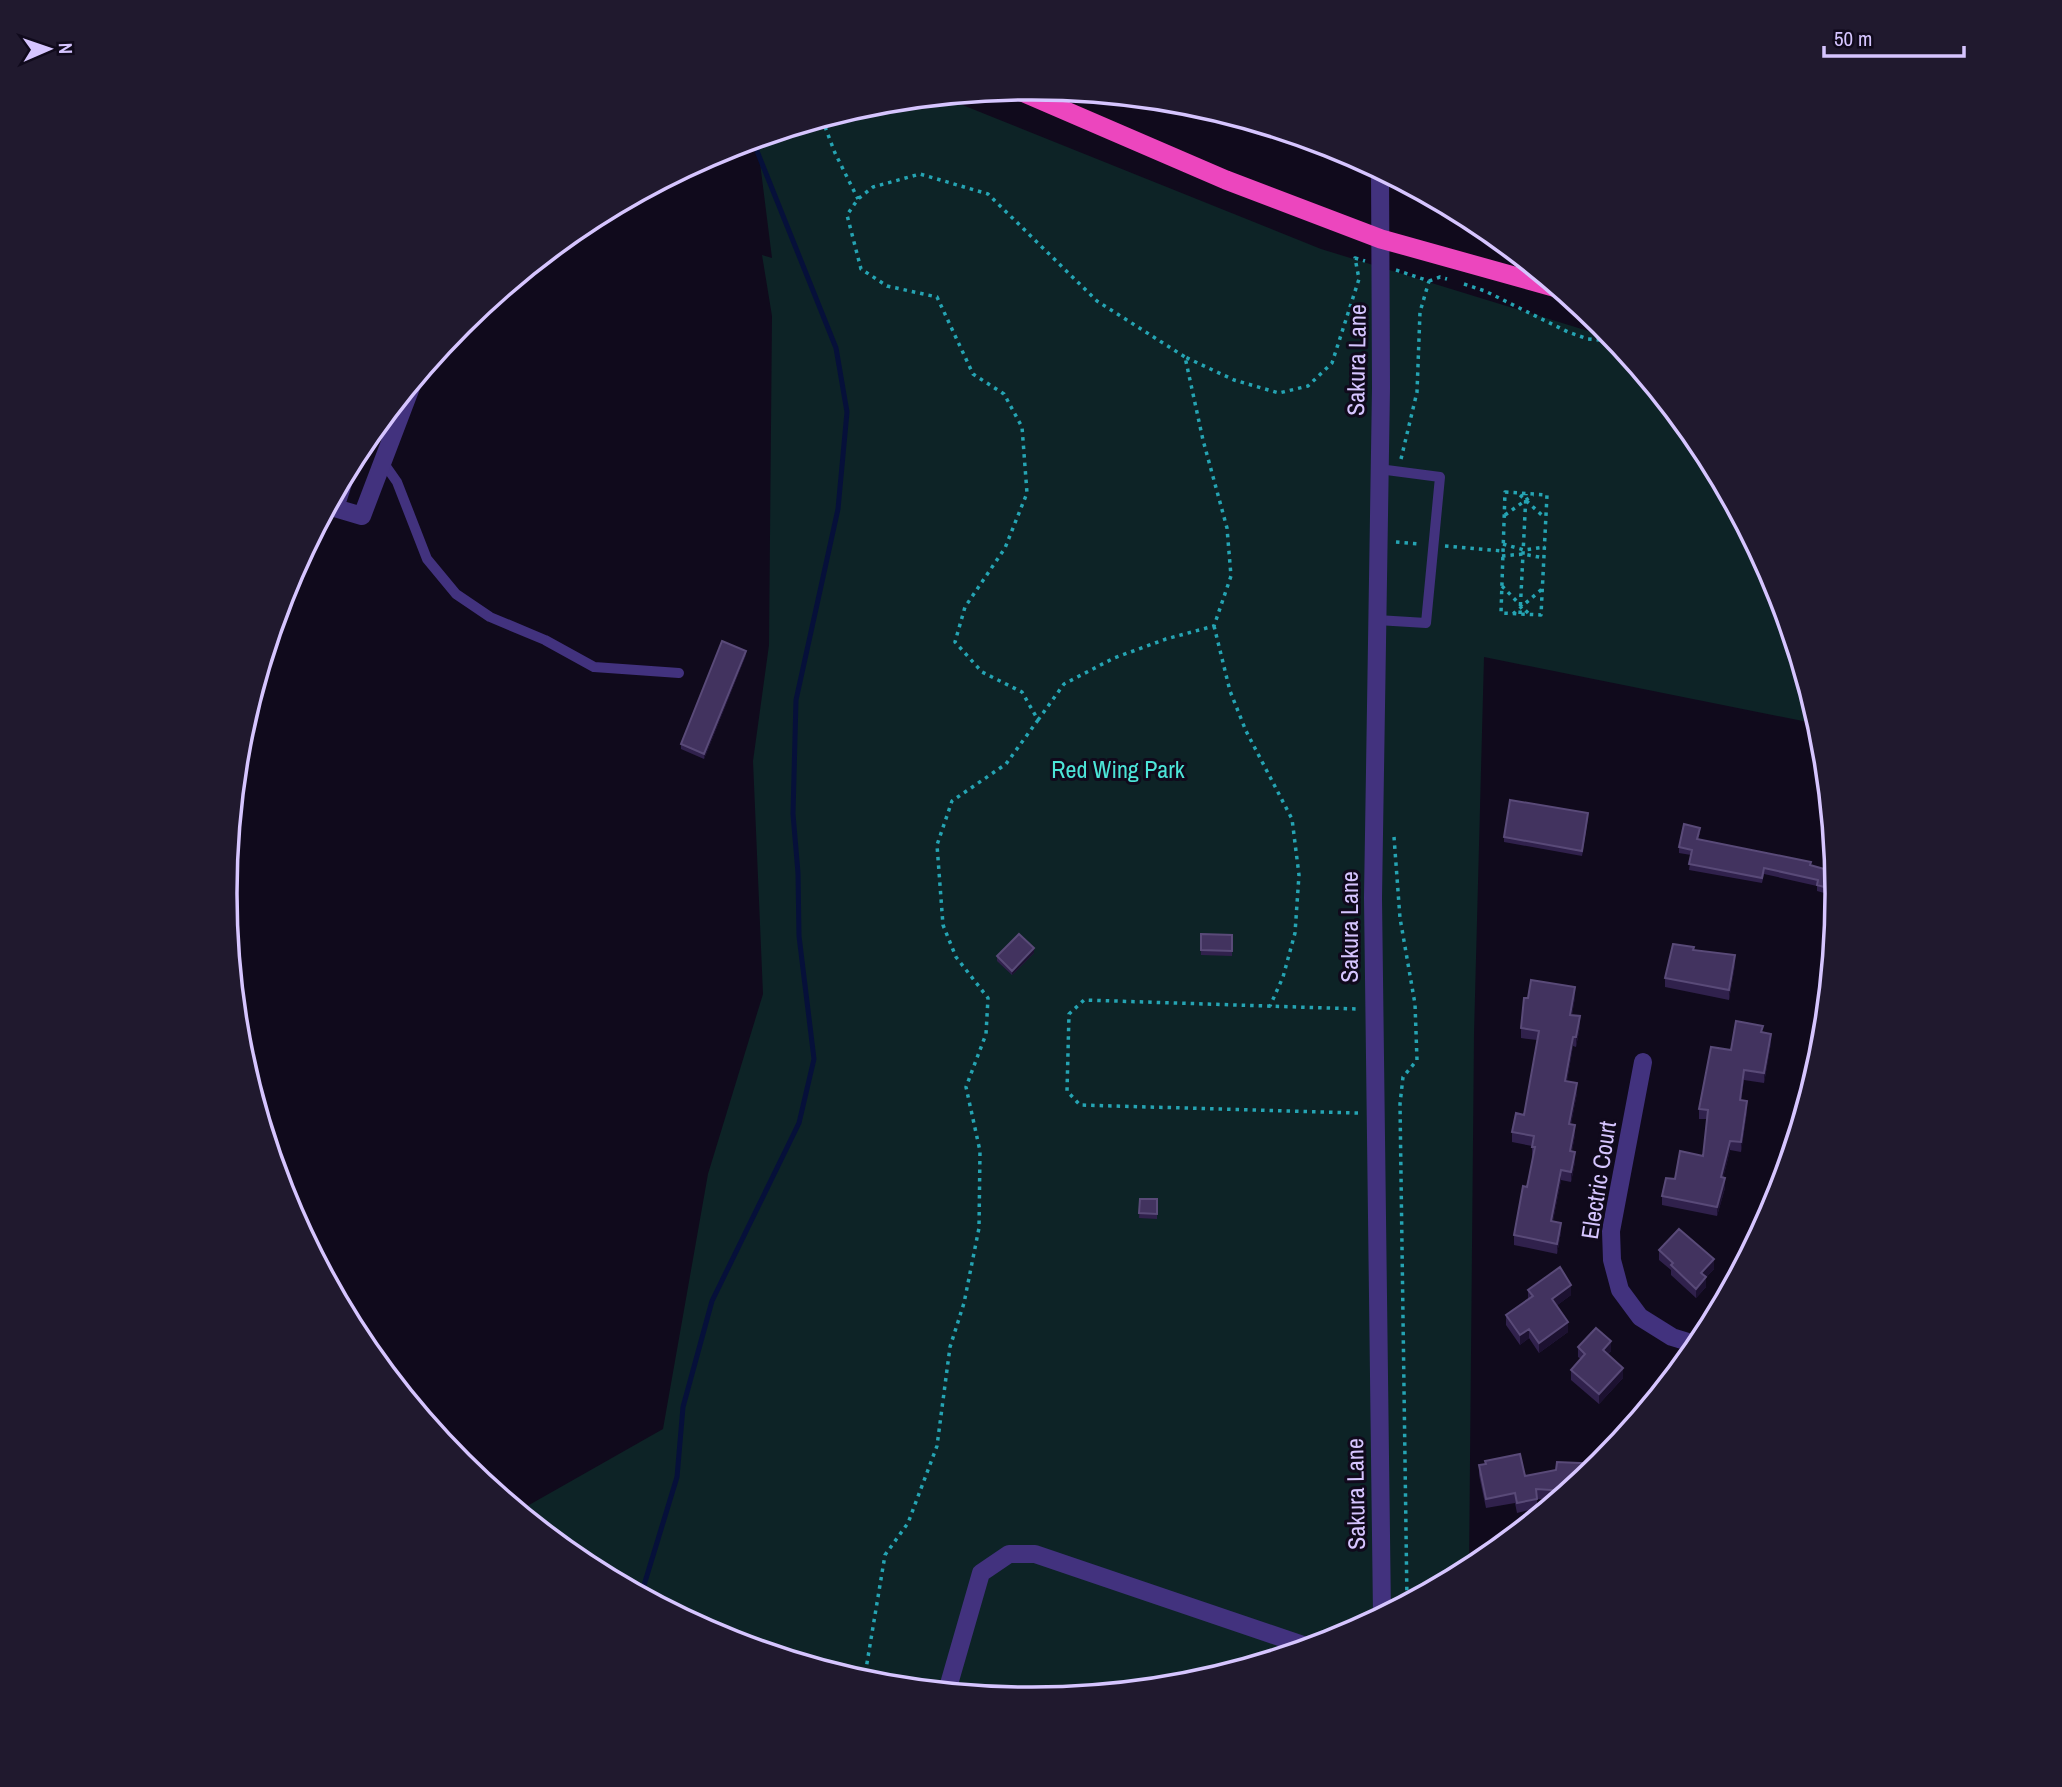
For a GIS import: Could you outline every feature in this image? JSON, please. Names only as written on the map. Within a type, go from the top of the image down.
[{"type":"highway","points":[[1041,100],[1226,180],[1381,239],[1536,282]]},
{"type":"street","name":"Sakura Lane","points":[[1380,181],[1382,265],[1373,898],[1382,1605]]},
{"type":"street","points":[[337,509],[362,516],[404,407]]},
{"type":"street","name":"Electric Court","points":[[1643,1062],[1611,1231],[1612,1260],[1620,1290],[1640,1317],[1672,1337],[1686,1341]]},
{"type":"street","points":[[949,1683],[981,1573],[1009,1554],[1035,1554],[1294,1642]]},
{"type":"lane","points":[[383,461],[397,482],[427,559],[456,594],[491,617],[545,640],[594,667],[679,673]]},
{"type":"lane","points":[[1377,620],[1426,623],[1440,477],[1379,469]]},
{"type":"path","points":[[825,127],[858,199]]},
{"type":"path","points":[[1038,720],[1022,692],[982,672],[955,642],[965,607],[1005,548],[1027,493],[1022,428],[1004,394],[973,374],[937,297],[887,286],[861,269],[847,215],[858,199],[873,187],[920,174],[988,194],[1097,301],[1185,357],[1234,380],[1279,393],[1308,386],[1332,363],[1359,279],[1355,258],[1429,281],[1440,277],[1449,279]]},
{"type":"path","points":[[1398,472],[1417,392],[1420,312],[1429,281]]},
{"type":"path","points":[[1458,281],[1485,291],[1568,332],[1599,340]]},
{"type":"path","points":[[1185,357],[1203,440],[1227,528],[1231,576],[1214,626],[1230,691],[1246,731],[1292,819],[1299,875],[1295,933],[1283,977],[1269,1006]]},
{"type":"path","points":[[1505,492],[1518,493],[1547,495],[1541,615],[1501,613],[1505,492]]},
{"type":"path","points":[[1518,493],[1546,518]]},
{"type":"path","points":[[1521,614],[1526,494]]},
{"type":"path","points":[[1504,515],[1535,494]]},
{"type":"path","points":[[1503,544],[1544,558]]},
{"type":"path","points":[[1502,556],[1545,547]]},
{"type":"path","points":[[1502,586],[1529,614]]},
{"type":"path","points":[[1513,614],[1542,589]]},
{"type":"path","points":[[865,1669],[885,1555],[908,1523],[937,1446],[950,1347],[964,1303],[979,1228],[980,1151],[966,1087],[986,1034],[988,998],[956,957],[943,925],[937,845],[952,802],[1006,764],[1064,684],[1114,658],[1166,639],[1214,626]]},
{"type":"path","points":[[1394,837],[1400,918],[1415,1004],[1417,1060],[1404,1077],[1400,1104],[1407,1592]]},
{"type":"path","points":[[1374,1009],[1084,1000],[1069,1014],[1067,1091],[1080,1105],[1375,1113]]},
{"type":"green space","name":"Red Wing Park","points":[[958,103],[1321,249],[1592,332],[1661,410],[1691,453],[1743,542],[1764,590],[1783,638],[1805,721],[1484,657],[1474,1034],[1469,1555],[1428,1581],[1335,1627],[1236,1660],[1135,1680],[1083,1686],[1031,1687],[979,1686],[927,1680],[826,1660],[727,1627],[634,1581],[590,1553],[527,1506],[663,1429],[708,1174],[763,994],[753,761],[769,645],[772,316],[762,255],[772,258],[758,149],[826,127],[876,115]]},
{"type":"building","points":[[722,641],[746,651],[704,754],[681,744]]},
{"type":"building","points":[[1510,800],[1588,813],[1582,851],[1504,837]]},
{"type":"building","points":[[1684,824],[1700,828],[1697,839],[1811,862],[1810,865],[1824,869],[1825,887],[1817,885],[1818,880],[1764,868],[1762,878],[1689,864],[1692,850],[1679,847]]},
{"type":"building","points":[[1019,934],[1034,948],[1012,971],[997,956]]},
{"type":"building","points":[[1201,934],[1232,935],[1232,951],[1201,950]]},
{"type":"building","points":[[1673,944],[1694,947],[1693,950],[1735,955],[1729,990],[1665,978]]},
{"type":"building","points":[[1531,980],[1575,987],[1570,1015],[1580,1016],[1565,1081],[1577,1083],[1569,1124],[1575,1125],[1570,1151],[1575,1152],[1571,1172],[1561,1170],[1551,1221],[1561,1223],[1557,1244],[1514,1235],[1523,1186],[1527,1187],[1535,1147],[1532,1147],[1534,1136],[1512,1132],[1516,1113],[1524,1115],[1539,1031],[1521,1028],[1524,998],[1528,998]]},
{"type":"building","points":[[1736,1021],[1763,1026],[1761,1032],[1771,1034],[1764,1073],[1744,1070],[1740,1100],[1747,1101],[1741,1142],[1730,1141],[1721,1177],[1725,1178],[1717,1207],[1662,1196],[1666,1178],[1675,1179],[1680,1151],[1703,1156],[1708,1110],[1699,1109],[1711,1047],[1731,1050]]},
{"type":"building","points":[[1140,1199],[1157,1199],[1157,1214],[1139,1213]]},
{"type":"building","points":[[1679,1229],[1714,1259],[1701,1273],[1706,1277],[1696,1289],[1659,1250]]},
{"type":"building","points":[[1560,1267],[1571,1285],[1552,1299],[1568,1322],[1539,1343],[1529,1329],[1520,1335],[1506,1315],[1533,1296],[1528,1290]]},
{"type":"building","points":[[1596,1328],[1611,1341],[1603,1350],[1623,1368],[1599,1394],[1571,1370],[1585,1354],[1578,1347]]},
{"type":"building","points":[[1520,1454],[1525,1476],[1556,1470],[1557,1462],[1583,1463],[1554,1490],[1536,1489],[1537,1499],[1517,1503],[1515,1493],[1486,1499],[1479,1465],[1486,1464],[1485,1461]]},
{"type":"waterway","points":[[644,1586],[677,1477],[683,1407],[712,1301],[799,1123],[814,1059],[799,936],[793,814],[796,700],[838,509],[847,412],[836,348],[757,149]]}]
